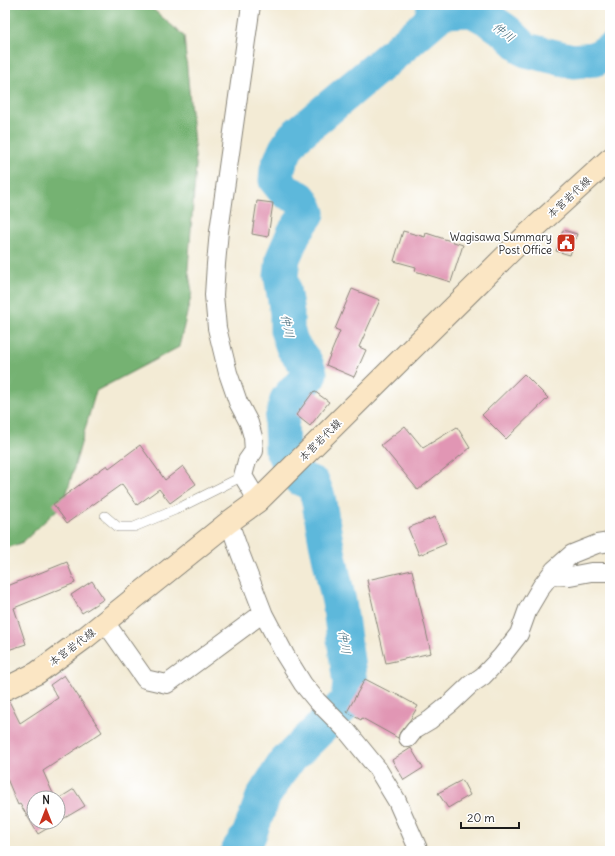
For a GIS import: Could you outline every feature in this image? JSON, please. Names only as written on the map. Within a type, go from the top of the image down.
[{"type":"main road","name":"本宮岩代線","points":[[5,689],[37,673],[86,637],[229,522],[258,501],[529,234],[609,161]]},
{"type":"street","points":[[251,5],[219,231],[214,295],[217,328],[221,347],[238,402],[250,423],[254,451],[247,461],[243,476],[258,501]]},
{"type":"street","points":[[229,522],[263,613],[285,655],[303,684],[317,701],[346,730],[377,768],[397,801],[419,851]]},
{"type":"street","points":[[408,738],[415,729],[430,720],[451,703],[483,676],[502,657],[519,634],[528,609],[541,587],[554,570],[572,554],[597,544],[610,542]]},
{"type":"street","points":[[550,575],[570,576],[591,572],[610,572]]},
{"type":"street","points":[[105,622],[145,679],[167,684],[263,613]]},
{"type":"lane","points":[[105,516],[118,527],[134,528],[175,510],[243,476]]},
{"type":"green space","points":[[5,5],[148,5],[184,36],[196,166],[188,268],[192,292],[179,347],[96,391],[64,503],[23,542],[5,549]]},
{"type":"building","points":[[257,201],[273,203],[268,237],[252,234]]},
{"type":"building","points":[[563,230],[577,234],[570,255],[556,251]]},
{"type":"building","points":[[403,231],[425,237],[426,233],[463,245],[451,282],[415,271],[416,267],[394,261]]},
{"type":"building","points":[[352,289],[380,300],[359,347],[366,350],[354,377],[326,365],[340,331],[335,329]]},
{"type":"building","points":[[524,374],[548,398],[506,439],[482,415]]},
{"type":"building","points":[[314,391],[329,402],[310,426],[296,415]]},
{"type":"building","points":[[405,426],[423,448],[457,427],[470,448],[418,490],[381,445]]},
{"type":"building","points":[[140,445],[165,480],[183,466],[196,484],[170,503],[159,489],[137,505],[122,484],[67,523],[53,504],[107,465],[109,468]]},
{"type":"building","points":[[435,517],[446,544],[419,555],[408,528]]},
{"type":"building","points":[[67,562],[75,583],[14,608],[26,644],[5,651],[5,587]]},
{"type":"building","points":[[412,570],[431,653],[386,663],[367,580]]},
{"type":"building","points":[[92,581],[104,599],[82,613],[71,595]]},
{"type":"building","points":[[64,675],[102,732],[43,771],[51,790],[26,790],[26,814],[20,804],[18,805],[5,774],[5,701],[9,701],[20,723],[58,698],[50,685]]},
{"type":"building","points":[[365,679],[418,706],[410,720],[400,732],[398,738],[362,718],[361,720],[347,712]]},
{"type":"building","points":[[411,748],[423,768],[404,780],[392,760]]},
{"type":"building","points":[[462,780],[470,795],[448,808],[438,793]]},
{"type":"building","points":[[74,789],[85,806],[66,817],[66,794]]},
{"type":"building","points":[[36,830],[45,830],[38,834]]},
{"type":"waterway","points":[[420,5],[415,22],[443,11]]},
{"type":"waterway","name":"仲川","points":[[238,851],[249,835],[263,797],[285,763],[348,701],[350,683],[339,602],[318,497],[313,484],[299,478],[289,464],[282,449],[281,424],[287,400],[294,391],[303,384],[310,373],[305,362],[293,347],[287,330],[287,313],[281,276],[283,258],[294,233],[308,213],[300,198],[285,191],[276,180],[277,169],[286,149],[294,137],[443,11],[472,10],[507,32],[526,50],[547,55],[573,61],[595,59],[610,50]]},
{"type":"place","name":"Wagisawa Summary Post Office","points":[[566,243]]}]
